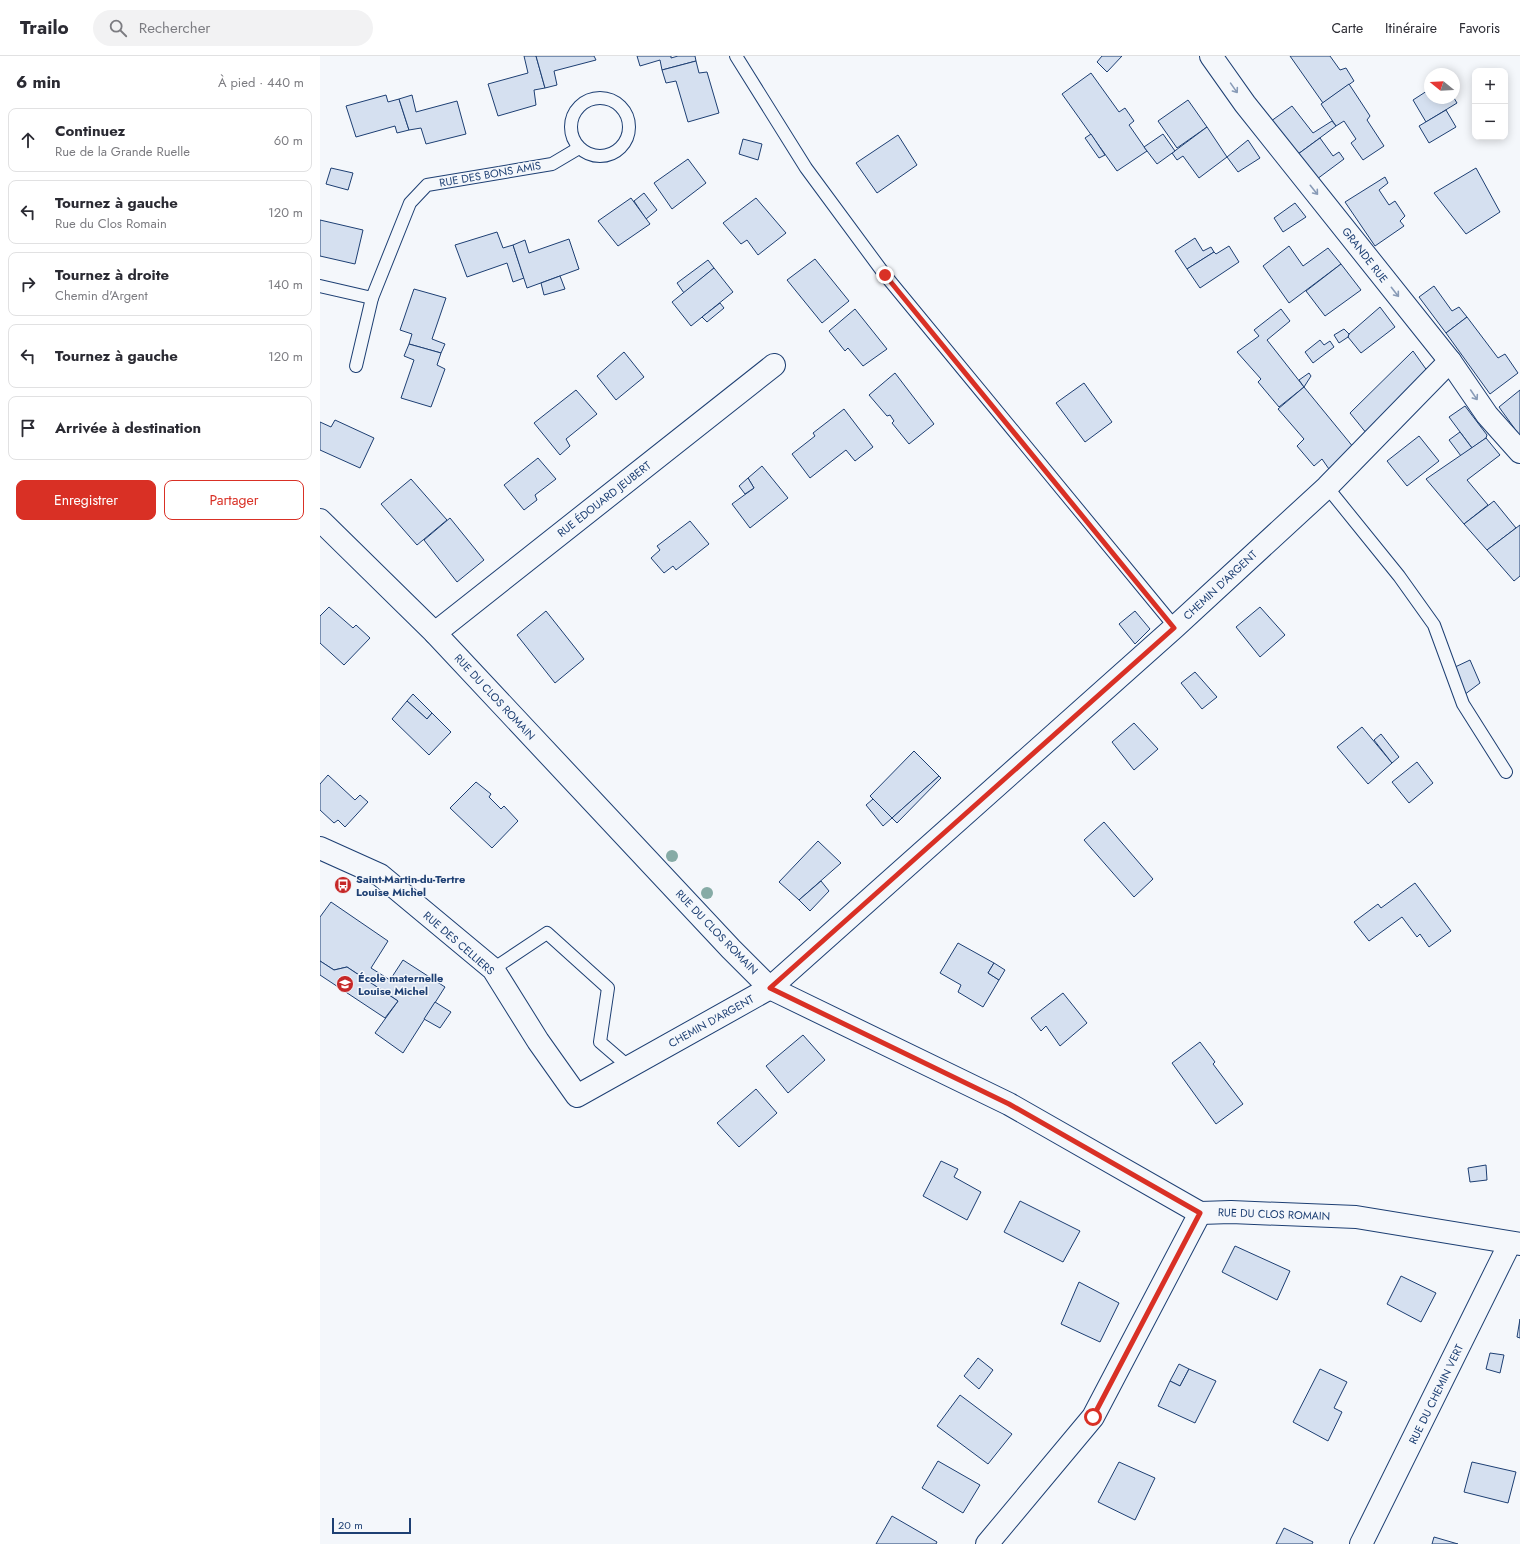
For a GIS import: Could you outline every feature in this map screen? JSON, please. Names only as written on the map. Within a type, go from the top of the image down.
[{"type":"street","name":"GRANDE RUE","points":[[1211,56],[1245,104],[1450,361],[1487,415],[1520,452]]},
{"type":"street","name":"CHEMIN D'ARGENT","points":[[577,1096],[770,988],[1174,628],[1327,487],[1450,361]]},
{"type":"street","name":"RUE ÉDOUARD JEUBERT","points":[[435,633],[774,365]]},
{"type":"street","name":"RUE DU CLOS ROMAIN","points":[[320,520],[435,633],[731,949],[770,988],[1009,1104],[1200,1213],[1231,1212],[1356,1217],[1515,1244]]},
{"type":"street","name":"RUE DES CELLIERS","points":[[320,848],[380,875],[493,969],[538,1041],[577,1096]]},
{"type":"street","points":[[987,1544],[1093,1417],[1200,1213]]},
{"type":"street","name":"RUE DU CHEMIN VERT","points":[[1361,1544],[1515,1244]]},
{"type":"lane","points":[[736,56],[806,168],[885,275],[1174,628]]},
{"type":"lane","points":[[601,98],[611,100],[620,105],[630,122],[630,132],[627,141],[621,148],[614,154],[605,157],[586,154],[579,148],[573,139],[571,130],[572,120],[582,103],[592,99],[601,98]]},
{"type":"lane","name":"RUE DES BONS AMIS","points":[[356,366],[372,298],[410,203],[428,185],[552,164],[579,148]]},
{"type":"lane","points":[[320,286],[372,298]]},
{"type":"lane","points":[[1327,487],[1399,576],[1434,625],[1463,704],[1506,772]]},
{"type":"lane","points":[[493,969],[547,934],[608,988],[600,1042],[629,1067]]},
{"type":"building","points":[[524,56],[536,56],[545,88],[534,90],[536,105],[498,116],[488,84],[528,73]]},
{"type":"building","points":[[536,56],[594,56],[596,60],[554,71],[557,85],[545,88]]},
{"type":"building","points":[[637,56],[671,56],[671,58],[678,56],[695,56],[696,61],[662,70],[660,60],[640,66]]},
{"type":"building","points":[[1102,56],[1122,56],[1107,72],[1097,62]]},
{"type":"building","points":[[1290,56],[1330,56],[1340,70],[1346,68],[1354,81],[1323,103]]},
{"type":"building","points":[[696,61],[699,73],[707,72],[719,113],[688,122],[676,81],[666,83],[662,70]]},
{"type":"building","points":[[1091,73],[1119,112],[1125,108],[1134,121],[1129,125],[1147,151],[1117,171],[1062,94]]},
{"type":"building","points":[[1349,84],[1370,116],[1367,120],[1384,146],[1363,160],[1351,143],[1356,139],[1344,121],[1336,126],[1321,104]]},
{"type":"building","points":[[1424,93],[1424,104],[1455,104],[1426,122],[1413,100]]},
{"type":"building","points":[[386,95],[388,102],[399,99],[409,130],[397,133],[395,126],[356,137],[346,106]]},
{"type":"building","points":[[412,95],[416,112],[457,101],[466,134],[426,144],[421,128],[409,130],[399,99]]},
{"type":"building","points":[[1188,100],[1207,127],[1177,148],[1158,121]]},
{"type":"building","points":[[1292,106],[1313,133],[1332,121],[1336,126],[1294,157],[1267,124]]},
{"type":"building","points":[[1446,110],[1456,127],[1429,143],[1419,126]]},
{"type":"building","points":[[1207,127],[1227,157],[1199,178],[1183,156],[1177,160],[1172,153]]},
{"type":"building","points":[[1091,134],[1105,155],[1099,158],[1085,138]]},
{"type":"building","points":[[1163,134],[1175,151],[1157,164],[1144,147]]},
{"type":"building","points":[[898,135],[917,165],[877,193],[856,163]]},
{"type":"building","points":[[1320,138],[1333,156],[1339,152],[1344,159],[1313,182],[1294,157]]},
{"type":"building","points":[[743,139],[762,144],[758,160],[739,154]]},
{"type":"building","points":[[1248,140],[1260,158],[1238,172],[1227,157]]},
{"type":"building","points":[[688,159],[706,183],[672,209],[654,183]]},
{"type":"building","points":[[331,168],[353,173],[348,190],[326,184]]},
{"type":"building","points":[[1476,168],[1500,212],[1466,234],[1434,193]]},
{"type":"building","points":[[1385,177],[1388,183],[1379,190],[1389,205],[1395,201],[1405,216],[1400,221],[1404,226],[1375,246],[1345,202]]},
{"type":"building","points":[[644,193],[657,210],[646,219],[634,201]]},
{"type":"building","points":[[631,198],[650,224],[618,246],[598,221]]},
{"type":"building","points":[[756,198],[786,233],[758,255],[747,240],[741,244],[723,223]]},
{"type":"building","points":[[1295,203],[1306,217],[1283,232],[1274,218]]},
{"type":"building","points":[[320,220],[363,230],[355,264],[320,256]]},
{"type":"building","points":[[497,232],[503,248],[513,245],[524,278],[513,282],[507,263],[467,277],[455,245]]},
{"type":"building","points":[[1195,238],[1203,251],[1211,247],[1214,252],[1187,269],[1175,251]]},
{"type":"building","points":[[569,239],[579,269],[527,288],[513,245],[525,240],[529,253]]},
{"type":"building","points":[[1229,246],[1239,262],[1200,288],[1187,269],[1214,252],[1216,254]]},
{"type":"building","points":[[1289,246],[1303,266],[1328,248],[1341,264],[1289,303],[1263,266]]},
{"type":"building","points":[[815,259],[849,301],[822,323],[787,280]]},
{"type":"building","points":[[708,260],[714,268],[684,293],[677,283]]},
{"type":"building","points":[[1341,264],[1361,290],[1325,316],[1306,291]]},
{"type":"building","points":[[714,268],[733,292],[691,326],[672,302]]},
{"type":"building","points":[[560,276],[565,289],[544,295],[541,283]]},
{"type":"building","points":[[1434,286],[1452,311],[1459,307],[1467,317],[1446,333],[1419,297]]},
{"type":"building","points":[[414,289],[446,298],[432,339],[445,344],[441,353],[409,344],[412,334],[400,330]]},
{"type":"building","points":[[720,303],[724,308],[707,322],[702,317]]},
{"type":"building","points":[[1380,307],[1395,327],[1361,353],[1348,337],[1349,334]]},
{"type":"building","points":[[855,309],[887,349],[863,366],[848,348],[845,351],[829,331]]},
{"type":"building","points":[[1281,309],[1290,321],[1267,340],[1304,387],[1279,407],[1258,382],[1261,379],[1237,352],[1259,336],[1254,330]]},
{"type":"building","points":[[1467,317],[1498,358],[1505,354],[1518,373],[1490,394],[1446,333]]},
{"type":"building","points":[[1344,329],[1349,334],[1348,337],[1339,343],[1334,335]]},
{"type":"building","points":[[1320,340],[1324,345],[1330,341],[1334,347],[1313,363],[1305,352]]},
{"type":"building","points":[[409,344],[441,353],[437,365],[445,369],[431,407],[401,398],[414,360],[404,356]]},
{"type":"building","points":[[1413,351],[1428,372],[1367,434],[1350,413]]},
{"type":"building","points":[[624,352],[644,377],[616,400],[597,376]]},
{"type":"building","points":[[895,373],[934,424],[909,444],[892,423],[894,421],[890,415],[887,416],[869,395]]},
{"type":"building","points":[[1309,373],[1311,376],[1304,387],[1299,380]]},
{"type":"building","points":[[1084,383],[1112,422],[1085,442],[1056,403]]},
{"type":"building","points":[[1304,387],[1354,448],[1331,472],[1322,459],[1314,466],[1297,446],[1304,439],[1278,409]]},
{"type":"building","points":[[576,390],[597,414],[566,439],[570,446],[560,455],[534,423]]},
{"type":"building","points":[[1520,390],[1520,436],[1499,407]]},
{"type":"building","points":[[1465,406],[1487,435],[1486,438],[1472,448],[1449,417]]},
{"type":"building","points":[[844,409],[873,447],[855,461],[846,450],[810,478],[792,454],[815,436],[813,433]]},
{"type":"building","points":[[335,420],[374,438],[360,468],[320,450],[320,422],[331,427]]},
{"type":"building","points":[[1460,432],[1472,448],[1461,456],[1449,440]]},
{"type":"building","points":[[1419,436],[1439,461],[1407,486],[1387,461]]},
{"type":"building","points":[[1486,438],[1500,455],[1467,480],[1488,505],[1464,524],[1426,479]]},
{"type":"building","points":[[538,458],[556,479],[535,495],[537,500],[524,510],[504,485]]},
{"type":"building","points":[[762,466],[788,498],[750,528],[732,504],[754,488],[748,478]]},
{"type":"building","points":[[748,478],[754,488],[745,494],[739,486]]},
{"type":"building","points":[[411,479],[447,520],[417,545],[381,504]]},
{"type":"building","points":[[1494,501],[1516,528],[1487,550],[1464,524]]},
{"type":"building","points":[[450,518],[484,560],[457,582],[424,540]]},
{"type":"building","points":[[690,521],[709,544],[676,570],[673,566],[664,573],[651,558],[660,550],[657,546]]},
{"type":"building","points":[[1520,525],[1520,576],[1514,581],[1487,550]]},
{"type":"building","points":[[329,607],[353,628],[356,625],[370,638],[344,665],[320,643],[320,616]]},
{"type":"building","points":[[1260,607],[1285,635],[1260,657],[1236,627]]},
{"type":"building","points":[[546,611],[584,659],[555,683],[517,635]]},
{"type":"building","points":[[1135,611],[1150,629],[1135,644],[1119,624]]},
{"type":"building","points":[[1470,660],[1480,683],[1464,695],[1453,668]]},
{"type":"building","points":[[1195,672],[1217,697],[1202,709],[1181,683]]},
{"type":"building","points":[[413,694],[432,713],[427,719],[407,701]]},
{"type":"building","points":[[407,701],[427,719],[432,713],[451,732],[429,755],[392,719]]},
{"type":"building","points":[[1134,723],[1158,749],[1134,770],[1112,742]]},
{"type":"building","points":[[1362,727],[1392,763],[1368,784],[1337,747]]},
{"type":"building","points":[[1381,734],[1399,757],[1392,763],[1374,740]]},
{"type":"building","points":[[914,751],[939,776],[892,818],[870,796]]},
{"type":"building","points":[[1417,762],[1433,783],[1409,803],[1392,782]]},
{"type":"building","points":[[328,775],[355,800],[360,795],[368,802],[345,827],[338,820],[334,823],[320,810],[320,784]]},
{"type":"building","points":[[939,776],[941,778],[897,823],[892,818]]},
{"type":"building","points":[[476,782],[491,794],[489,797],[501,809],[504,806],[518,821],[492,848],[450,808]]},
{"type":"building","points":[[873,799],[892,818],[883,826],[866,805]]},
{"type":"building","points":[[1104,822],[1153,879],[1134,897],[1084,840]]},
{"type":"building","points":[[818,841],[841,863],[799,900],[779,882]]},
{"type":"building","points":[[821,881],[829,891],[810,911],[799,900]]},
{"type":"building","points":[[1415,883],[1451,931],[1429,947],[1420,934],[1417,937],[1402,917],[1369,941],[1354,922],[1378,904],[1381,908]]},
{"type":"building","points":[[331,902],[388,941],[371,968],[390,980],[403,960],[445,987],[403,1053],[375,1033],[398,1001],[347,967],[334,970],[320,961],[320,917]]},
{"type":"building","points":[[958,943],[994,963],[988,973],[999,980],[983,1007],[958,992],[961,985],[940,973]]},
{"type":"building","points":[[320,961],[334,970],[347,967],[398,1001],[385,1018],[320,975]]},
{"type":"building","points":[[994,963],[1005,970],[999,980],[988,973]]},
{"type":"building","points":[[1063,993],[1087,1023],[1060,1046],[1046,1026],[1041,1031],[1031,1018]]},
{"type":"building","points":[[435,1002],[451,1012],[440,1028],[424,1019]]},
{"type":"building","points":[[803,1035],[825,1060],[788,1093],[766,1066]]},
{"type":"building","points":[[1200,1042],[1215,1062],[1213,1064],[1243,1104],[1216,1124],[1172,1063]]},
{"type":"building","points":[[756,1089],[777,1113],[739,1147],[717,1123]]},
{"type":"building","points":[[941,1161],[958,1169],[954,1177],[981,1192],[967,1220],[923,1196]]},
{"type":"building","points":[[1486,1165],[1487,1180],[1470,1182],[1468,1168]]},
{"type":"building","points":[[1020,1201],[1080,1231],[1063,1262],[1004,1232]]},
{"type":"building","points":[[1235,1246],[1290,1271],[1277,1300],[1222,1272]]},
{"type":"building","points":[[1401,1276],[1436,1293],[1421,1322],[1387,1304]]},
{"type":"building","points":[[1079,1282],[1119,1303],[1100,1342],[1061,1324]]},
{"type":"building","points":[[1520,1319],[1520,1338],[1517,1337]]},
{"type":"building","points":[[1490,1353],[1504,1355],[1500,1373],[1486,1369]]},
{"type":"building","points":[[978,1358],[993,1370],[979,1389],[964,1376]]},
{"type":"building","points":[[1179,1364],[1189,1369],[1180,1386],[1170,1381]]},
{"type":"building","points":[[1189,1369],[1216,1381],[1195,1423],[1158,1406],[1170,1381],[1180,1386]]},
{"type":"building","points":[[1320,1369],[1347,1382],[1334,1408],[1342,1412],[1328,1441],[1293,1422]]},
{"type":"building","points":[[960,1395],[1012,1434],[988,1464],[937,1426]]},
{"type":"building","points":[[938,1461],[980,1485],[963,1513],[922,1488]]},
{"type":"building","points":[[1119,1462],[1155,1478],[1135,1520],[1098,1502]]},
{"type":"building","points":[[1472,1462],[1516,1472],[1508,1503],[1464,1492]]},
{"type":"building","points":[[892,1516],[937,1542],[936,1544],[876,1544]]},
{"type":"building","points":[[1284,1528],[1313,1542],[1312,1544],[1276,1544]]},
{"type":"building","points":[[1434,1537],[1458,1544],[1432,1544]]},
{"type":"place","name":"Saint-Martin-du-Tertre Louise Michel","points":[[343,885]]},
{"type":"place","name":"École maternelle Louise Michel","points":[[345,984]]},
{"type":"route","points":[[885,275],[1174,628],[770,988],[1009,1104],[1138,1179],[1200,1213],[1093,1417]]}]
